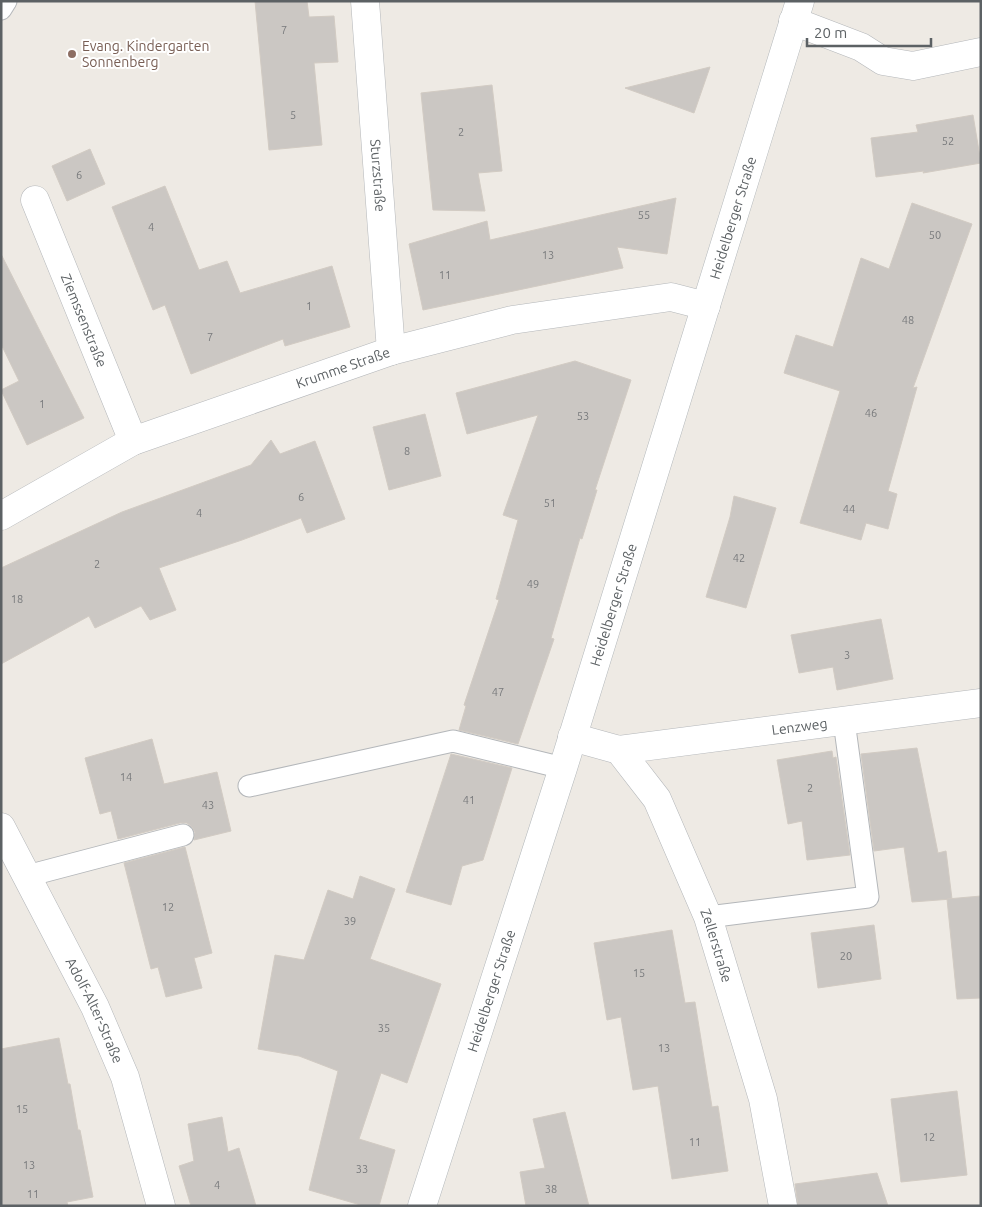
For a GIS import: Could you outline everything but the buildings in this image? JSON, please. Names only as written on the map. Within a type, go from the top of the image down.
[{"type":"street","name":"Sturzstraße","points":[[365,1],[391,351]]},
{"type":"street","points":[[797,11],[883,61],[913,66],[981,52]]},
{"type":"street","name":"Heidelberger Straße","points":[[422,1206],[563,768],[797,11]]},
{"type":"street","name":"Ziemssenstraße","points":[[35,200],[133,441]]},
{"type":"street","name":"Krumme Straße","points":[[1,516],[133,441],[391,351],[521,318],[671,298],[706,306]]},
{"type":"street","name":"Lenzweg","points":[[619,750],[981,703]]},
{"type":"street","points":[[572,737],[619,750]]},
{"type":"street","name":"Zellerstraße","points":[[619,750],[657,800],[708,917],[763,1099],[783,1206]]},
{"type":"street","name":"Adolf-Alter-Straße","points":[[1,827],[96,1007],[125,1077],[161,1206]]},
{"type":"lane","points":[[1,9],[6,1]]},
{"type":"lane","points":[[708,917],[868,897],[844,721]]},
{"type":"lane","points":[[249,786],[453,741],[563,768]]},
{"type":"lane","points":[[27,876],[183,835]]},
{"type":"place","name":"Evang. Kindergarten Sonnenberg","points":[[72,54]]}]
